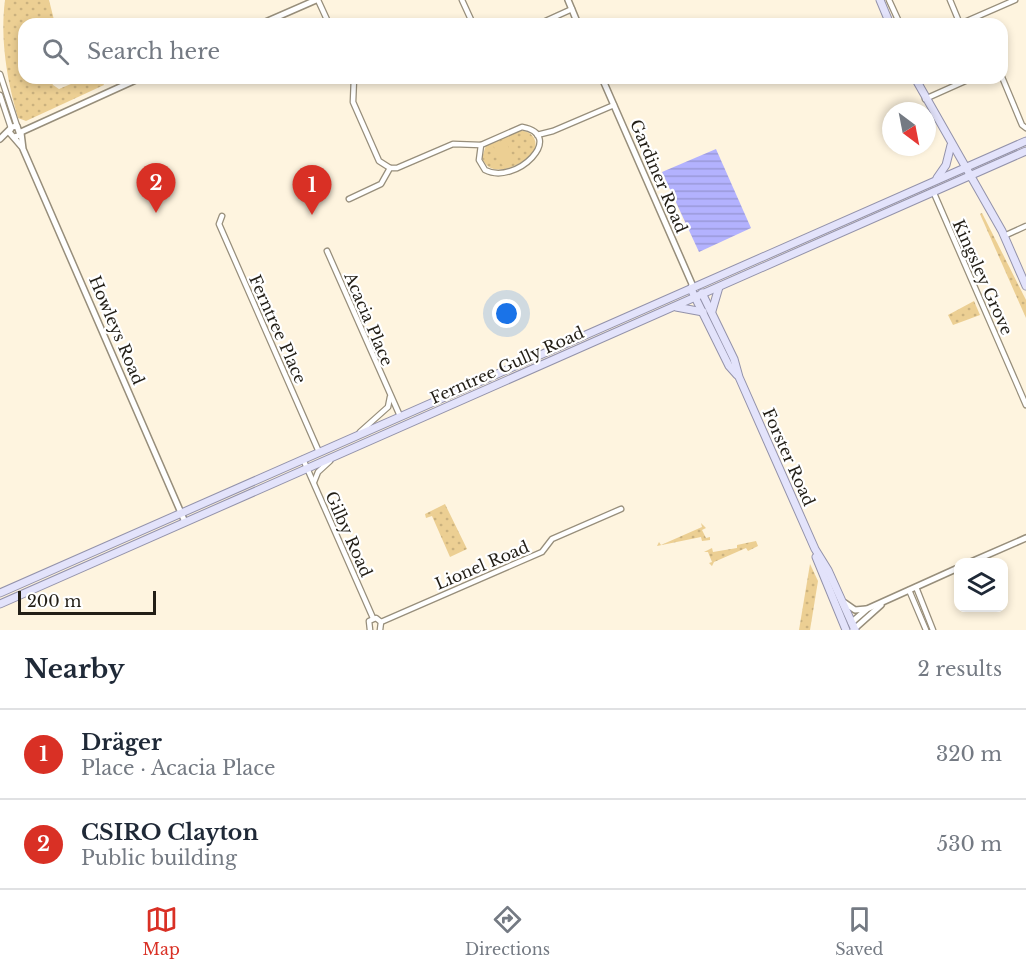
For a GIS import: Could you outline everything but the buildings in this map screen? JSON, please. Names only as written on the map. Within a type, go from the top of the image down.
[{"type":"main road","points":[[880,0],[888,18]]},
{"type":"main road","points":[[918,84],[924,99],[1004,236],[1026,286]]},
{"type":"main road","name":"Ferntree Gully Road","points":[[0,593],[1026,141]]},
{"type":"main road","points":[[936,180],[946,165],[951,146]]},
{"type":"main road","name":"Ferntree Gully Road","points":[[0,604],[1026,151]]},
{"type":"main road","points":[[888,201],[891,210]]},
{"type":"main road","points":[[773,253],[776,261]]},
{"type":"main road","name":"Forster Road","points":[[694,286],[703,295],[734,360],[739,377],[850,628]]},
{"type":"main road","name":"Forster Road","points":[[694,286],[695,298],[729,366],[739,377]]},
{"type":"main road","points":[[712,312],[719,287]]},
{"type":"main road","points":[[674,306],[703,312]]},
{"type":"main road","points":[[535,357],[540,366]]},
{"type":"main road","name":"Forster Road","points":[[815,549],[828,570],[850,628]]},
{"type":"street","points":[[275,18],[317,0],[326,18]]},
{"type":"street","points":[[462,0],[470,18]]},
{"type":"street","points":[[568,0],[576,18]]},
{"type":"street","points":[[889,0],[897,18]]},
{"type":"street","points":[[950,0],[958,18]]},
{"type":"street","points":[[974,18],[1015,0]]},
{"type":"street","points":[[552,18],[572,9]]},
{"type":"street","points":[[0,74],[1,84],[20,129]]},
{"type":"street","points":[[0,139],[10,129],[20,129],[38,123],[126,84]]},
{"type":"street","points":[[354,84],[354,105],[379,161],[390,168],[397,168],[453,144],[466,144],[481,145],[515,128],[528,128],[537,135],[540,142],[538,154],[534,159],[503,174],[485,170],[478,154],[466,144]]},
{"type":"street","name":"Gardiner Road","points":[[605,84],[694,286]]},
{"type":"street","points":[[924,99],[958,84]]},
{"type":"street","points":[[1005,84],[1022,125],[1026,128]]},
{"type":"street","points":[[0,95],[13,137]]},
{"type":"street","points":[[537,135],[553,131],[614,105]]},
{"type":"street","points":[[0,139],[13,137],[20,129]]},
{"type":"street","name":"Howleys Road","points":[[20,129],[23,149],[185,522]]},
{"type":"street","points":[[540,142],[553,131]]},
{"type":"street","name":"Howleys Road","points":[[13,137],[23,149]]},
{"type":"street","points":[[478,154],[481,145]]},
{"type":"street","points":[[349,199],[381,184],[390,168]]},
{"type":"street","name":"Kingsley Grove","points":[[933,191],[1026,405]]},
{"type":"street","name":"Ferntree Place","points":[[222,216],[219,224],[319,452]]},
{"type":"street","points":[[1004,236],[1026,226]]},
{"type":"street","name":"Acacia Place","points":[[327,251],[400,416]]},
{"type":"street","points":[[356,436],[388,407],[390,397]]},
{"type":"street","points":[[314,483],[318,472],[326,463],[342,452]]},
{"type":"street","name":"Gilby Road","points":[[303,459],[373,618]]},
{"type":"street","name":"Lionel Road","points":[[381,622],[542,552],[552,539],[621,510]]},
{"type":"street","points":[[980,558],[1026,538]]},
{"type":"street","points":[[841,600],[855,610],[867,609],[954,570]]},
{"type":"street","points":[[916,587],[933,630]]},
{"type":"street","points":[[909,590],[926,630]]},
{"type":"street","points":[[850,628],[885,602]]},
{"type":"street","points":[[850,628],[867,609]]},
{"type":"street","points":[[367,629],[369,621],[373,618],[381,622],[380,630]]},
{"type":"shaded area","points":[[5,0],[49,0],[54,18],[18,18],[18,84],[53,84],[59,89],[71,84],[104,85],[26,121],[18,118],[6,59]]},
{"type":"shaded area","points":[[517,131],[527,132],[533,137],[536,145],[533,154],[506,169],[498,170],[486,165],[482,158],[486,145]]},
{"type":"shaded area","points":[[505,139],[514,160],[502,165],[493,145]]},
{"type":"shaded area","points":[[982,213],[1026,300],[1026,318],[980,214]]},
{"type":"shaded area","points":[[974,301],[980,315],[953,325],[948,315]]},
{"type":"shaded area","points":[[445,504],[467,549],[450,557],[432,516],[426,518],[425,514]]},
{"type":"shaded area","points":[[701,523],[706,528],[702,530],[706,538],[710,537],[710,540],[702,541],[701,537],[657,546],[659,542],[661,545],[702,527]]},
{"type":"shaded area","points":[[756,541],[758,546],[748,551],[746,548],[714,562],[712,566],[709,563],[712,562],[708,552],[704,552],[712,548],[713,552],[737,548],[737,545]]},
{"type":"shaded area","points":[[810,564],[818,581],[810,630],[799,630]]},
{"type":"water","points":[[716,149],[751,228],[699,252],[662,172]]},
{"type":"place","name":"CSIRO Clayton","points":[[156,213]]},
{"type":"place","name":"Dräger","points":[[312,215]]}]
